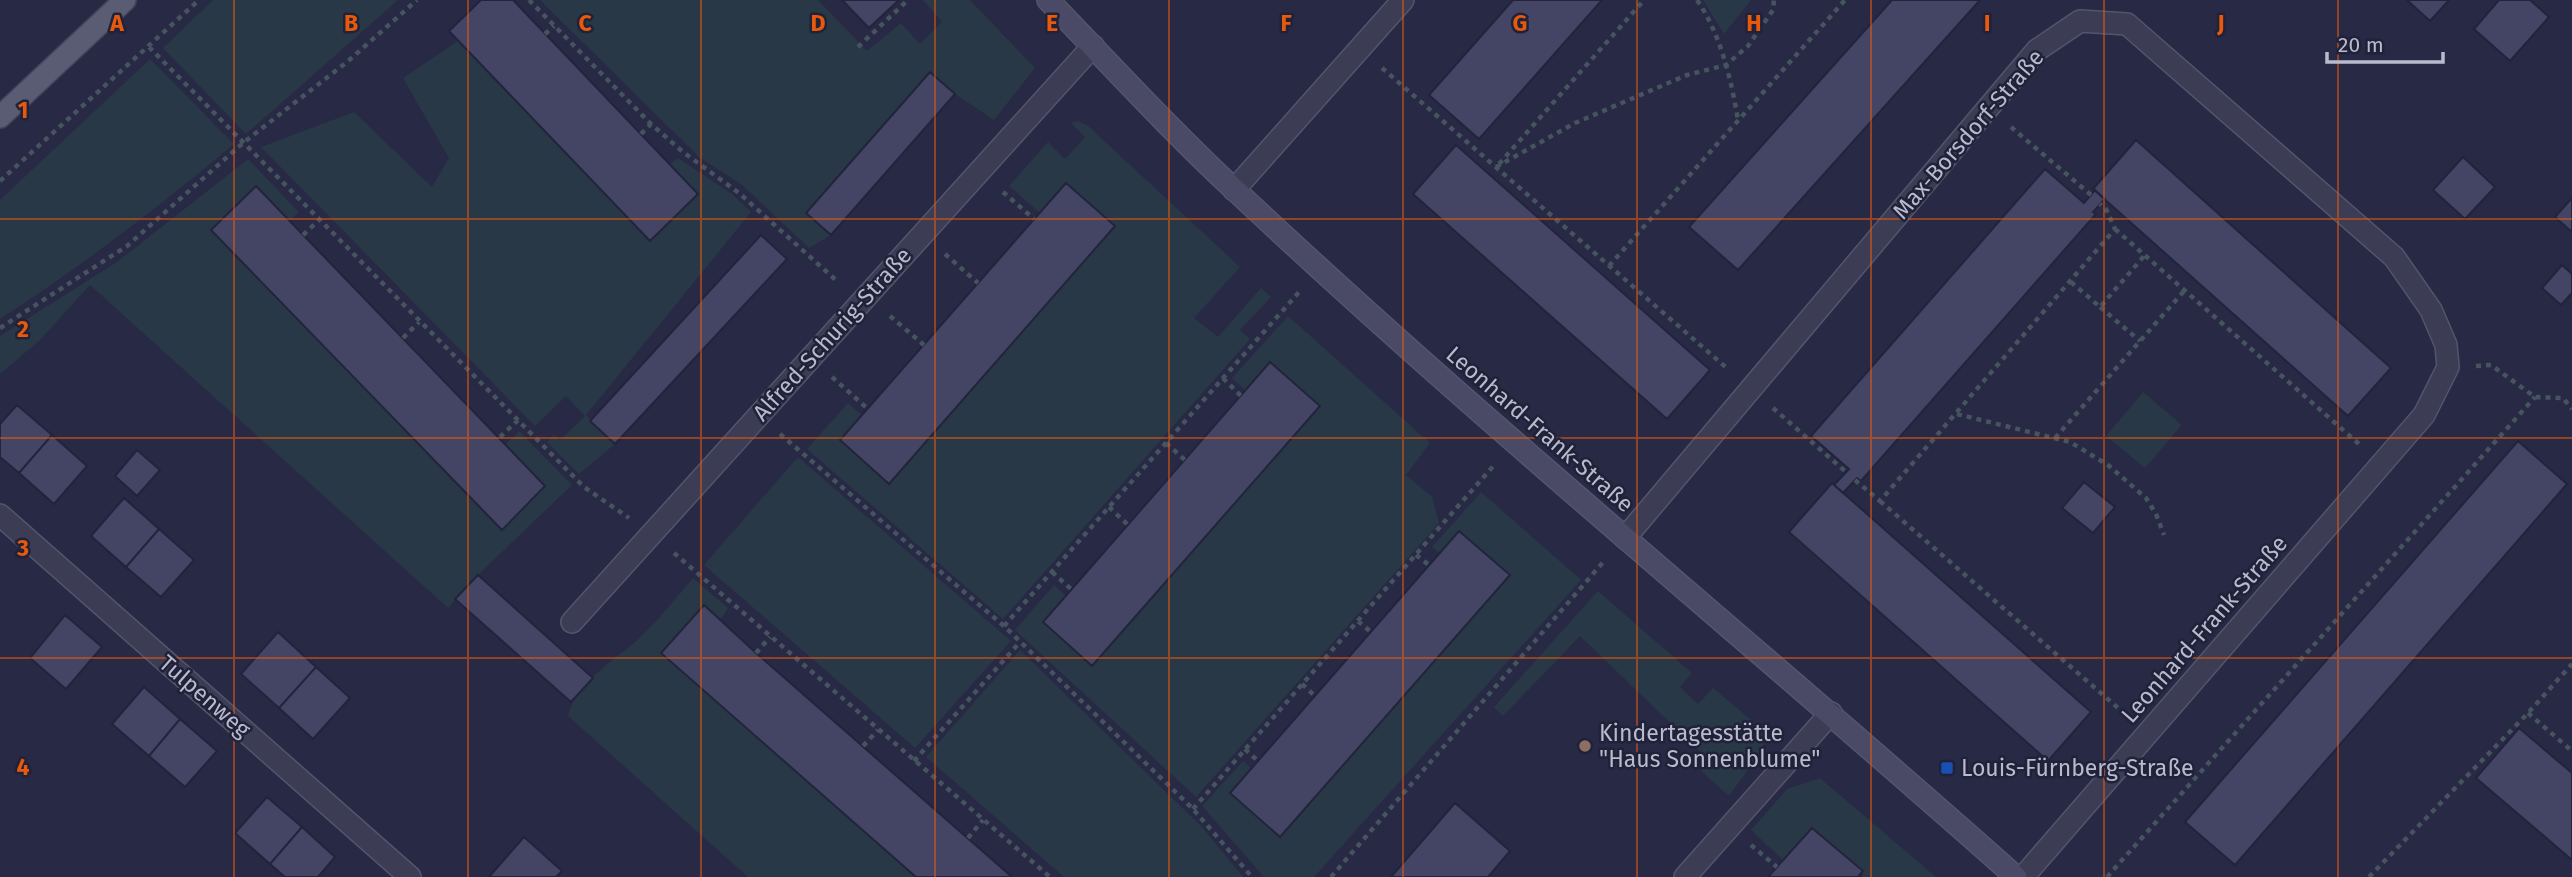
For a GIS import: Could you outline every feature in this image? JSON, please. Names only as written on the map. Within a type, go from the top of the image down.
[{"type":"main road","points":[[0,117],[125,0]]},
{"type":"street","name":"Leonhard-Frank-Straße","points":[[1048,0],[1234,190],[1319,269],[1513,443],[1831,713],[2016,877]]},
{"type":"street","points":[[1234,190],[1403,0]]},
{"type":"street","name":"Max-Borsdorf-Straße","points":[[1625,537],[2037,50],[2080,21],[2127,24],[2394,257],[2431,310],[2446,345],[2448,368]]},
{"type":"street","name":"Alfred-Schurig-Straße","points":[[572,622],[1093,47]]},
{"type":"street","name":"Leonhard-Frank-Straße","points":[[2023,877],[2424,415],[2448,368]]},
{"type":"street","name":"Tulpenweg","points":[[0,515],[410,877]]},
{"type":"street","points":[[1685,877],[1831,713]]},
{"type":"path","points":[[0,181],[199,0]]},
{"type":"path","points":[[0,328],[127,246],[243,144],[347,62],[417,0]]},
{"type":"path","points":[[529,0],[651,124],[924,345]]},
{"type":"path","points":[[858,47],[908,0]]},
{"type":"path","points":[[1496,167],[1644,0]]},
{"type":"path","points":[[1697,0],[1716,35],[1726,65],[1738,120]]},
{"type":"path","points":[[1496,167],[1575,123],[1686,75],[1726,65],[1748,46],[1773,10],[1774,0]]},
{"type":"path","points":[[1609,266],[1845,0]]},
{"type":"path","points":[[545,34],[554,26]]},
{"type":"path","points":[[149,47],[584,486],[651,533],[1050,877]]},
{"type":"path","points":[[1358,50],[1846,472]]},
{"type":"path","points":[[1989,108],[2091,195]]},
{"type":"path","points":[[641,134],[651,124]]},
{"type":"path","points":[[980,171],[1034,219]]},
{"type":"path","points":[[2100,204],[2106,209],[2115,229],[2382,464]]},
{"type":"path","points":[[303,235],[318,220]]},
{"type":"path","points":[[1880,501],[2115,229]]},
{"type":"path","points":[[923,234],[978,283]]},
{"type":"path","points":[[2101,307],[2145,256]]},
{"type":"path","points":[[1004,626],[1319,269]]},
{"type":"path","points":[[2071,282],[2140,341]]},
{"type":"path","points":[[2055,438],[2184,291]]},
{"type":"path","points":[[403,338],[419,322]]},
{"type":"path","points":[[2448,368],[2491,365],[2535,397],[2563,398],[2572,409]]},
{"type":"path","points":[[831,377],[868,409]]},
{"type":"path","points":[[1223,378],[1241,396]]},
{"type":"path","points":[[2107,877],[2535,397]]},
{"type":"path","points":[[1957,414],[2070,442],[2108,465],[2146,498],[2164,535]]},
{"type":"path","points":[[759,415],[1004,626],[1193,809],[1252,877]]},
{"type":"path","points":[[500,437],[517,420]]},
{"type":"path","points":[[1166,443],[1185,460]]},
{"type":"path","points":[[1193,809],[1513,443]]},
{"type":"path","points":[[1855,480],[2148,733]]},
{"type":"path","points":[[1109,507],[1128,525]]},
{"type":"path","points":[[1331,877],[1625,537]]},
{"type":"path","points":[[1416,555],[1429,565]]},
{"type":"path","points":[[1052,572],[1071,589]]},
{"type":"path","points":[[1358,621],[1371,632]]},
{"type":"path","points":[[756,653],[770,636]]},
{"type":"path","points":[[915,761],[1020,642]]},
{"type":"path","points":[[2369,877],[2572,664]]},
{"type":"path","points":[[1302,684],[1315,696]]},
{"type":"path","points":[[2528,713],[2572,751]]},
{"type":"path","points":[[863,746],[878,730]]},
{"type":"path","points":[[1245,749],[1258,761]]},
{"type":"path","points":[[968,838],[984,820]]},
{"type":"shaded area","points":[[213,0],[398,0],[246,134],[163,48]]},
{"type":"shaded area","points":[[540,0],[818,0],[867,51],[901,23],[920,44],[942,22],[923,0],[970,0],[1035,68],[994,120],[955,94],[930,72],[806,212],[831,235],[809,248],[741,184],[699,157]]},
{"type":"shaded area","points":[[1703,0],[1751,0],[1724,34]]},
{"type":"shaded area","points":[[458,41],[650,239],[698,194],[670,164],[678,158],[732,194],[751,212],[586,415],[615,444],[579,474],[547,442],[554,435],[560,440],[585,416],[566,396],[535,426],[261,147],[354,112],[432,187],[449,158],[403,78]]},
{"type":"shaded area","points":[[150,59],[234,144],[120,235],[0,319],[0,200]]},
{"type":"shaded area","points":[[1078,121],[1087,125],[1240,267],[1194,318],[1218,337],[1261,288],[1271,297],[1240,330],[1250,339],[1003,619],[807,449],[848,403],[862,415],[840,441],[889,484],[1115,226],[1066,183],[1040,213],[1009,186],[1048,142],[1065,159],[1085,137],[1071,123]]},
{"type":"shaded area","points":[[248,159],[299,212],[289,221],[256,186],[211,230],[501,530],[545,486],[506,444],[519,431],[572,485],[478,575],[448,608],[90,285],[40,340],[0,374],[0,336],[117,262]]},
{"type":"shaded area","points":[[1288,316],[1430,443],[1406,475],[1432,497],[1439,523],[1196,797],[1015,630],[1054,585],[1066,596],[1043,622],[1093,665],[1320,406],[1271,362],[1246,391],[1232,378]]},
{"type":"shaded area","points":[[2143,392],[2182,425],[2145,468],[2106,436]]},
{"type":"shaded area","points":[[798,457],[1011,641],[915,748],[704,565]]},
{"type":"shaded area","points":[[1481,492],[1581,580],[1314,877],[1264,877],[1202,806],[1243,761],[1251,768],[1230,793],[1280,836],[1509,575],[1460,531],[1440,553],[1432,547]]},
{"type":"shaded area","points":[[693,578],[728,608],[721,619],[704,605],[662,653],[916,877],[748,877],[568,716],[578,693],[587,683],[645,633]]},
{"type":"shaded area","points":[[1598,591],[1692,673],[1680,687],[1698,704],[1713,688],[1769,735],[1729,796],[1701,771],[1710,761],[1580,636],[1503,716],[1494,707]]},
{"type":"shaded area","points":[[1020,650],[1202,827],[1243,877],[1064,877],[926,757]]},
{"type":"shaded area","points":[[1820,778],[1936,877],[1863,877],[1862,871],[1812,828],[1783,860],[1751,830],[1787,789]]},
{"type":"building","points":[[481,0],[513,0],[698,194],[650,241],[449,31]]},
{"type":"building","points":[[842,0],[899,0],[869,28]]},
{"type":"building","points":[[1513,0],[1602,0],[1479,139],[1429,95]]},
{"type":"building","points":[[1892,0],[1980,0],[1738,270],[1689,227]]},
{"type":"building","points":[[2407,0],[2449,0],[2430,21]]},
{"type":"building","points":[[2499,0],[2530,0],[2549,17],[2510,61],[2474,29]]},
{"type":"building","points":[[930,72],[955,94],[831,235],[806,213]]},
{"type":"building","points":[[2136,140],[2391,368],[2348,416],[2093,189]]},
{"type":"building","points":[[1456,145],[1710,370],[1667,419],[1413,194]]},
{"type":"building","points":[[2463,157],[2495,187],[2465,219],[2433,190]]},
{"type":"building","points":[[2045,169],[2084,203],[2095,190],[2105,199],[2093,212],[2096,214],[1861,481],[1857,478],[1843,493],[1834,485],[1849,469],[1811,436]]},
{"type":"building","points":[[1066,183],[1115,226],[889,484],[840,440]]},
{"type":"building","points":[[256,186],[545,486],[502,530],[211,230]]},
{"type":"building","points":[[2572,198],[2572,232],[2555,217]]},
{"type":"building","points":[[761,235],[787,259],[615,444],[590,421]]},
{"type":"building","points":[[2562,265],[2572,274],[2572,293],[2561,305],[2542,288]]},
{"type":"building","points":[[1270,362],[1320,406],[1092,666],[1043,622]]},
{"type":"building","points":[[17,405],[52,435],[19,473],[0,457],[0,424]]},
{"type":"building","points":[[52,435],[87,466],[54,504],[19,473]]},
{"type":"building","points":[[2518,441],[2567,484],[2235,865],[2185,822]]},
{"type":"building","points":[[137,450],[160,470],[137,496],[115,476]]},
{"type":"building","points":[[2084,482],[2115,507],[2093,533],[2062,508]]},
{"type":"building","points":[[1832,483],[2091,712],[2048,761],[1789,532]]},
{"type":"building","points":[[124,498],[159,529],[126,567],[91,536]]},
{"type":"building","points":[[159,529],[194,560],[161,597],[126,567]]},
{"type":"building","points":[[1459,531],[1510,575],[1280,837],[1230,793]]},
{"type":"building","points":[[478,575],[593,678],[571,702],[455,599]]},
{"type":"building","points":[[704,605],[1012,877],[916,877],[661,653]]},
{"type":"building","points":[[65,615],[102,647],[66,689],[30,658]]},
{"type":"building","points":[[278,632],[316,667],[279,708],[241,674]]},
{"type":"building","points":[[316,667],[350,698],[313,739],[279,708]]},
{"type":"building","points":[[144,687],[180,719],[149,756],[112,724]]},
{"type":"building","points":[[180,719],[217,751],[185,787],[149,756]]},
{"type":"building","points":[[2519,728],[2572,773],[2572,860],[2476,778]]},
{"type":"building","points":[[267,797],[302,827],[270,864],[235,833]]},
{"type":"building","points":[[1455,803],[1510,851],[1488,877],[1391,877]]},
{"type":"building","points":[[302,827],[335,857],[318,877],[285,877],[270,864]]},
{"type":"building","points":[[1812,828],[1863,871],[1858,877],[1768,877]]},
{"type":"building","points":[[524,837],[562,871],[556,877],[489,877]]},
{"type":"place","name":"Kindertagesstätte \"Haus Sonnenblume\"","points":[[1585,746]]},
{"type":"place","name":"Louis-Fürnberg-Straße","points":[[1947,768]]}]
